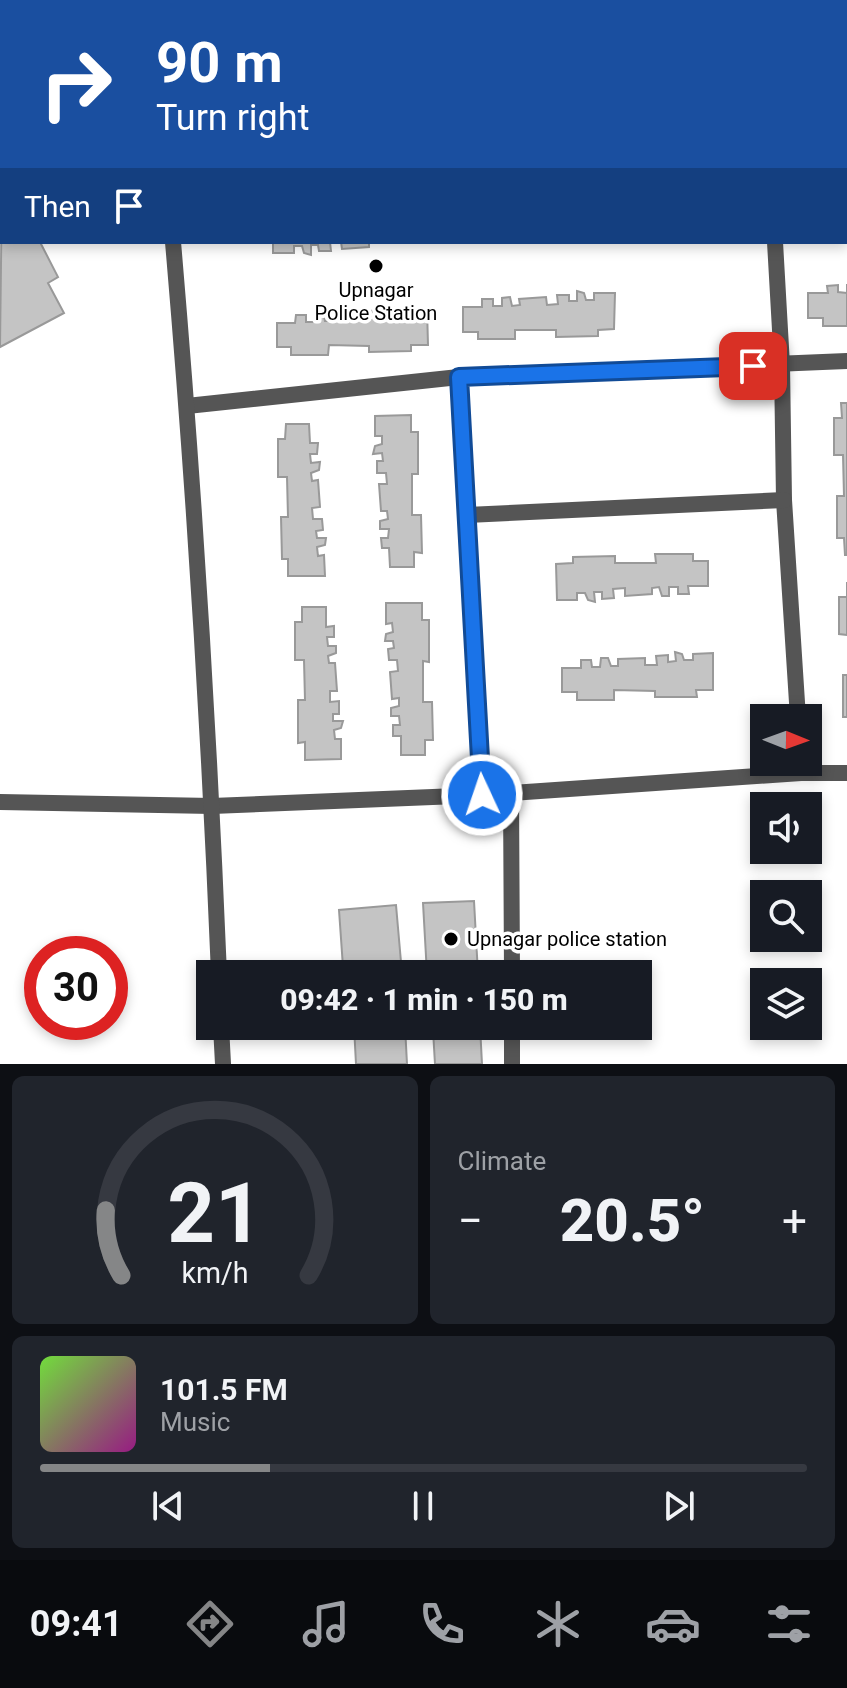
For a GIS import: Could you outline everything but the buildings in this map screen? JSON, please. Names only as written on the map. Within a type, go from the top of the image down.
[{"type":"street","points":[[173,244],[187,406],[218,960]]},
{"type":"street","points":[[775,244],[782,365],[784,500],[797,704]]},
{"type":"street","points":[[187,406],[459,377],[847,361]]},
{"type":"street","points":[[459,377],[482,795]]},
{"type":"street","points":[[467,515],[784,500]]},
{"type":"street","points":[[822,770],[847,773]]},
{"type":"street","points":[[0,802],[212,806],[482,795],[750,772]]},
{"type":"street","points":[[511,792],[512,960]]},
{"type":"street","points":[[222,1040],[223,1064]]},
{"type":"street","points":[[512,1040],[512,1064]]},
{"type":"place","name":"Upnagar Police Station","points":[[376,266]]},
{"type":"place","name":"Upnagar police station","points":[[451,939]]},
{"type":"route","points":[[482,795],[459,377],[753,366]]}]
